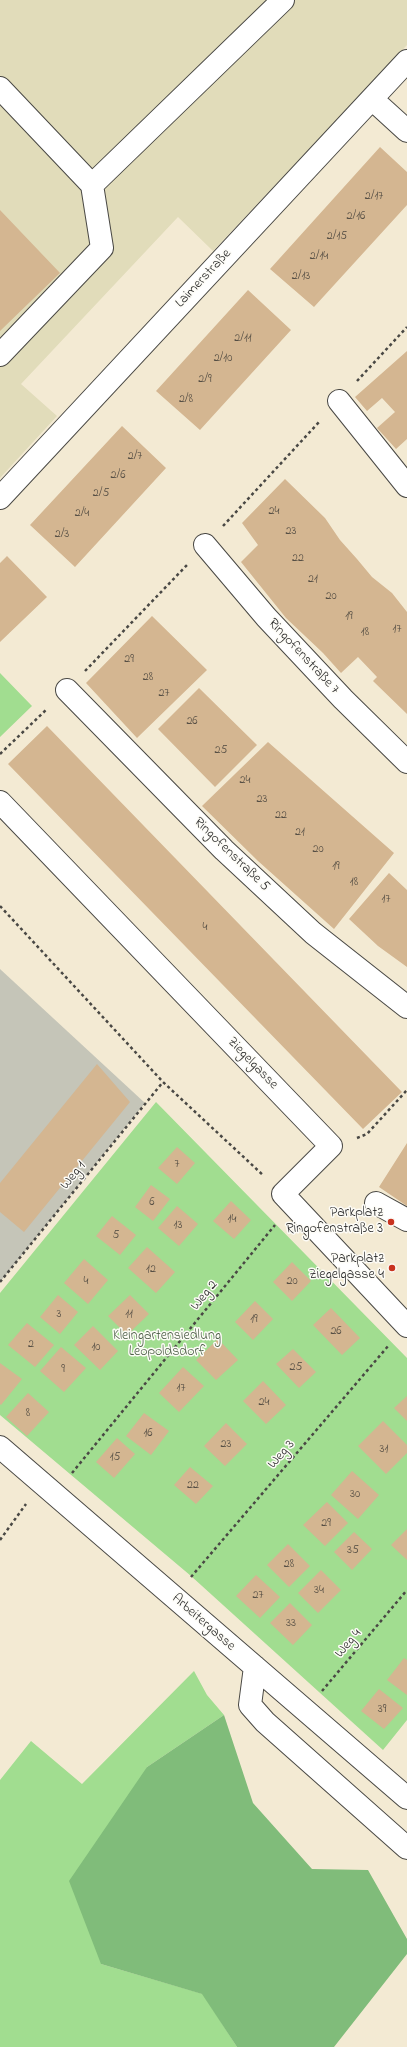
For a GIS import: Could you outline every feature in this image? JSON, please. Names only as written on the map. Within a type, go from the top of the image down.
[{"type":"street","points":[[92,185],[283,0]]},
{"type":"street","name":"Laimerstraße","points":[[0,498],[407,61]]},
{"type":"street","points":[[0,88],[92,185],[102,248],[0,355]]},
{"type":"street","points":[[372,99],[407,131]]},
{"type":"street","points":[[339,400],[407,486]]},
{"type":"street","name":"Ringofenstraße 7","points":[[205,545],[266,617],[343,699],[407,762]]},
{"type":"street","name":"Ringofenstraße 5","points":[[67,690],[229,855],[313,933],[407,1007]]},
{"type":"street","name":"Ziegelgasse","points":[[0,802],[331,1146]]},
{"type":"street","points":[[331,1146],[288,1198],[407,1326]]},
{"type":"street","points":[[376,1203],[407,1220]]},
{"type":"street","name":"Arbeitergasse","points":[[0,1446],[407,1798]]},
{"type":"street","points":[[255,1667],[250,1705],[265,1722],[407,1848]]},
{"type":"path","points":[[0,906],[163,1082],[288,1198]]},
{"type":"path","name":"Weg 1","points":[[0,1282],[163,1082]]},
{"type":"path","points":[[331,1146],[367,1134],[407,1090]]},
{"type":"path","name":"Weg 2","points":[[0,1540],[48,1488],[288,1198]]},
{"type":"path","name":"Weg 3","points":[[173,1597],[407,1326]]},
{"type":"path","name":"Weg 4","points":[[305,1711],[407,1590]]},
{"type":"shaded area","points":[[0,0],[407,0],[407,45],[213,251],[178,217],[21,384],[57,416],[0,478]]},
{"type":"shaded area","points":[[0,969],[145,1103],[0,1282]]},
{"type":"green space","points":[[0,673],[32,706],[0,737]]},
{"type":"green space","name":"Kleingartensiedlung Leopoldsdorf","points":[[156,1102],[407,1358],[407,1720],[383,1750],[191,1576],[0,1415],[0,1293]]},
{"type":"green space","points":[[194,1671],[207,1695],[224,1715],[147,1767],[101,1964],[203,1994],[237,2047],[0,2047],[0,1780],[31,1741],[82,1784]]},
{"type":"green space","points":[[224,1715],[253,1803],[312,1869],[368,1870],[407,1939],[407,1954],[334,2047],[237,2047],[202,1994],[101,1964],[69,1881],[147,1767]]},
{"type":"building","points":[[380,147],[407,172],[407,205],[314,307],[270,269]]},
{"type":"building","points":[[0,210],[60,273],[0,331]]},
{"type":"building","points":[[248,290],[291,330],[200,430],[156,391]]},
{"type":"building","points":[[407,351],[407,439],[396,449],[377,428],[395,412],[382,398],[367,411],[355,397]]},
{"type":"building","points":[[122,426],[166,468],[75,567],[30,525]]},
{"type":"building","points":[[285,479],[325,518],[340,540],[372,577],[392,593],[407,612],[407,714],[373,681],[377,677],[358,657],[341,673],[323,653],[286,618],[241,562],[258,545],[242,523]]},
{"type":"building","points":[[7,556],[47,597],[0,642],[0,563]]},
{"type":"building","points":[[152,616],[207,670],[137,738],[86,683]]},
{"type":"building","points":[[199,688],[257,745],[215,787],[158,729]]},
{"type":"building","points":[[47,726],[402,1092],[363,1129],[8,764]]},
{"type":"building","points":[[268,742],[394,853],[334,929],[258,861],[202,806]]},
{"type":"building","points":[[389,873],[407,890],[407,967],[378,946],[349,919]]},
{"type":"building","points":[[97,1064],[130,1102],[24,1232],[0,1212],[0,1183]]},
{"type":"building","points":[[407,1143],[407,1206],[379,1187]]},
{"type":"building","points":[[177,1147],[195,1163],[177,1184],[158,1168]]},
{"type":"building","points":[[151,1185],[170,1199],[153,1221],[135,1207]]},
{"type":"building","points":[[231,1201],[251,1220],[234,1239],[213,1221]]},
{"type":"building","points":[[177,1206],[198,1224],[179,1246],[158,1228]]},
{"type":"building","points":[[112,1216],[136,1235],[120,1255],[96,1236]]},
{"type":"building","points":[[147,1247],[175,1272],[156,1293],[128,1268]]},
{"type":"building","points":[[84,1259],[108,1280],[88,1304],[64,1283]]},
{"type":"building","points":[[292,1262],[311,1281],[292,1301],[273,1282]]},
{"type":"building","points":[[58,1295],[78,1312],[60,1334],[40,1317]]},
{"type":"building","points":[[130,1295],[149,1314],[127,1335],[108,1316]]},
{"type":"building","points":[[255,1301],[273,1319],[253,1340],[235,1322]]},
{"type":"building","points":[[331,1308],[360,1338],[342,1355],[313,1325]]},
{"type":"building","points":[[27,1323],[54,1345],[35,1367],[8,1345]]},
{"type":"building","points":[[93,1326],[118,1351],[100,1370],[74,1345]]},
{"type":"building","points":[[218,1339],[238,1360],[216,1380],[196,1360]]},
{"type":"building","points":[[61,1347],[86,1368],[64,1392],[40,1371]]},
{"type":"building","points":[[293,1349],[316,1372],[299,1388],[276,1364]]},
{"type":"building","points":[[0,1363],[22,1379],[1,1405],[0,1404]]},
{"type":"building","points":[[183,1367],[204,1386],[179,1412],[159,1393]]},
{"type":"building","points":[[263,1381],[286,1405],[266,1424],[243,1401]]},
{"type":"building","points":[[28,1393],[49,1412],[27,1436],[6,1417]]},
{"type":"building","points":[[407,1396],[407,1421],[394,1408]]},
{"type":"building","points":[[144,1413],[169,1431],[151,1455],[126,1436]]},
{"type":"building","points":[[383,1421],[407,1445],[407,1453],[386,1474],[358,1446]]},
{"type":"building","points":[[226,1423],[247,1444],[225,1466],[204,1446]]},
{"type":"building","points":[[117,1438],[135,1454],[114,1478],[96,1462]]},
{"type":"building","points":[[190,1467],[213,1486],[196,1504],[174,1485]]},
{"type":"building","points":[[352,1471],[379,1495],[358,1519],[331,1495]]},
{"type":"building","points":[[327,1502],[348,1523],[325,1546],[303,1525]]},
{"type":"building","points":[[407,1529],[407,1560],[391,1545]]},
{"type":"building","points":[[354,1532],[372,1549],[352,1570],[334,1552]]},
{"type":"building","points":[[288,1544],[310,1566],[289,1587],[267,1565]]},
{"type":"building","points":[[321,1570],[341,1590],[318,1613],[298,1593]]},
{"type":"building","points":[[256,1575],[280,1597],[260,1618],[236,1596]]},
{"type":"building","points":[[290,1603],[312,1625],[293,1645],[270,1623]]},
{"type":"building","points":[[404,1658],[407,1660],[407,1695],[387,1680]]},
{"type":"building","points":[[379,1689],[403,1708],[384,1729],[361,1711]]},
{"type":"place","name":"Parkplatz Ringofenstraße 3","points":[[391,1222]]},
{"type":"place","name":"Parkplatz Ziegelgasse 4","points":[[392,1268]]}]
